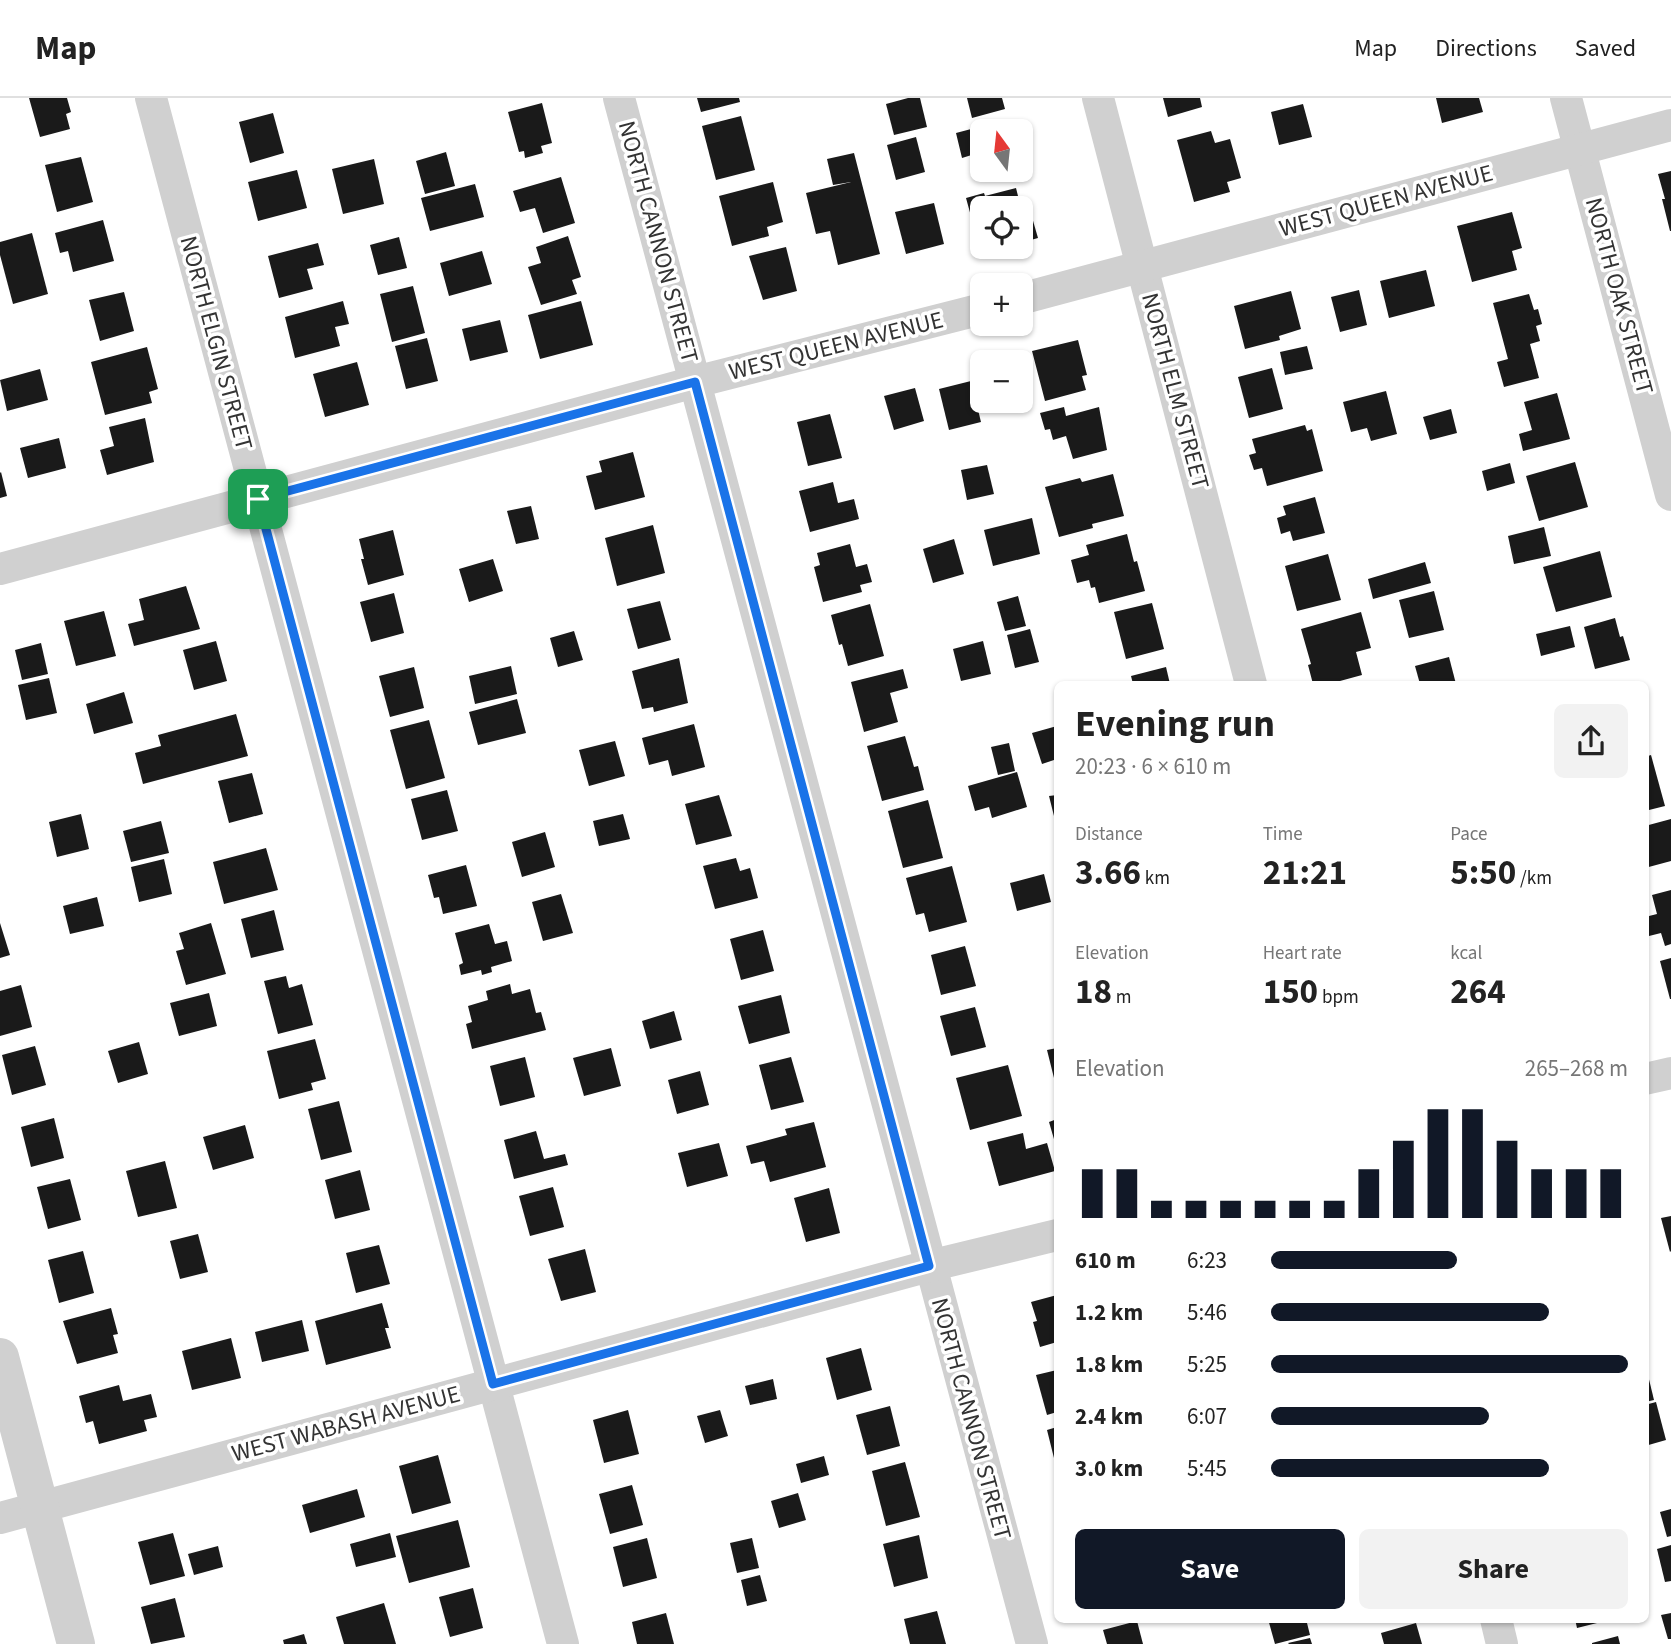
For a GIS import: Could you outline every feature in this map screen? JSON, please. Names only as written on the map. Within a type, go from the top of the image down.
[{"type":"street","name":"NORTH ELGIN STREET","points":[[150,98],[563,1644]]},
{"type":"street","name":"NORTH CANNON STREET","points":[[620,98],[1031,1644]]},
{"type":"street","name":"NORTH ELM STREET","points":[[1098,98],[1250,681]]},
{"type":"street","name":"NORTH OAK STREET","points":[[1566,98],[1671,495]]},
{"type":"street","name":"WEST QUEEN AVENUE","points":[[1033,296],[1671,125]]},
{"type":"street","name":"WEST QUEEN AVENUE","points":[[0,569],[695,382],[970,312]]},
{"type":"street","points":[[1649,1078],[1671,1073]]},
{"type":"street","name":"WEST WABASH AVENUE","points":[[0,1518],[929,1266],[1054,1237]]},
{"type":"street","points":[[0,1357],[76,1644]]},
{"type":"street","points":[[1497,1623],[1502,1644]]},
{"type":"building","points":[[29,98],[67,98],[71,112],[66,114],[70,129],[40,137]]},
{"type":"building","points":[[697,98],[739,98],[740,102],[701,112]]},
{"type":"building","points":[[920,98],[927,127],[894,135],[886,104]]},
{"type":"building","points":[[967,98],[1002,98],[1005,109],[972,118]]},
{"type":"building","points":[[1163,98],[1200,98],[1202,107],[1168,117]]},
{"type":"building","points":[[1436,98],[1479,98],[1483,112],[1442,123]]},
{"type":"building","points":[[542,103],[552,143],[541,146],[543,153],[525,158],[524,151],[519,152],[508,112]]},
{"type":"building","points":[[1303,104],[1312,137],[1279,145],[1271,112]]},
{"type":"building","points":[[273,113],[284,153],[250,163],[239,122]]},
{"type":"building","points":[[741,116],[755,170],[716,180],[702,126]]},
{"type":"building","points":[[970,129],[970,156],[962,158],[956,133]]},
{"type":"building","points":[[1211,131],[1215,143],[1230,139],[1241,178],[1227,182],[1230,192],[1194,202],[1177,140]]},
{"type":"building","points":[[916,137],[925,172],[896,180],[887,145]]},
{"type":"building","points":[[446,152],[455,186],[425,194],[416,161]]},
{"type":"building","points":[[854,153],[880,254],[838,265],[830,231],[816,234],[806,193],[851,182],[833,185],[827,159]]},
{"type":"building","points":[[81,157],[93,202],[57,212],[45,165]]},
{"type":"building","points":[[374,159],[384,204],[343,214],[332,169]]},
{"type":"building","points":[[297,170],[307,208],[258,221],[248,182]]},
{"type":"building","points":[[1671,171],[1671,231],[1670,231],[1658,174]]},
{"type":"building","points":[[561,177],[575,223],[543,233],[535,208],[520,212],[513,191]]},
{"type":"building","points":[[773,182],[783,222],[767,227],[769,236],[732,246],[719,196]]},
{"type":"building","points":[[475,184],[484,217],[430,231],[421,198]]},
{"type":"building","points":[[1016,188],[1018,196],[985,196]]},
{"type":"building","points":[[970,197],[970,212],[966,198]]},
{"type":"building","points":[[934,203],[944,244],[906,254],[895,212]]},
{"type":"building","points":[[1512,212],[1522,248],[1512,251],[1517,270],[1472,282],[1457,226]]},
{"type":"building","points":[[103,220],[114,261],[73,272],[68,251],[60,253],[55,233]]},
{"type":"building","points":[[1033,221],[1038,238],[1033,239]]},
{"type":"building","points":[[32,233],[48,294],[13,304],[0,255],[0,242]]},
{"type":"building","points":[[568,236],[581,277],[572,280],[577,294],[541,305],[528,267],[541,263],[536,247]]},
{"type":"building","points":[[399,237],[407,268],[378,275],[370,245]]},
{"type":"building","points":[[318,243],[324,265],[307,269],[313,289],[279,298],[268,256]]},
{"type":"building","points":[[786,247],[797,291],[763,300],[749,256]]},
{"type":"building","points":[[482,251],[492,284],[449,296],[440,263]]},
{"type":"building","points":[[1426,270],[1435,306],[1389,318],[1380,281]]},
{"type":"building","points":[[413,286],[425,333],[392,342],[380,294]]},
{"type":"building","points":[[1359,290],[1367,325],[1340,332],[1331,297]]},
{"type":"building","points":[[1291,291],[1301,329],[1279,336],[1280,340],[1245,349],[1234,306]]},
{"type":"building","points":[[124,292],[134,331],[100,341],[89,300]]},
{"type":"building","points":[[1529,294],[1534,310],[1538,309],[1542,324],[1536,326],[1540,341],[1530,344],[1539,378],[1504,387],[1497,362],[1508,359],[1493,303]]},
{"type":"building","points":[[343,301],[349,324],[335,327],[340,346],[295,358],[285,317]]},
{"type":"building","points":[[581,301],[593,345],[540,359],[528,315]]},
{"type":"building","points":[[500,320],[508,352],[470,361],[462,329]]},
{"type":"building","points":[[427,338],[438,381],[406,389],[395,346]]},
{"type":"building","points":[[1078,340],[1087,375],[1082,376],[1086,390],[1045,401],[1033,351]]},
{"type":"building","points":[[1307,346],[1313,369],[1285,375],[1280,352]]},
{"type":"building","points":[[147,347],[158,389],[149,392],[152,403],[105,415],[91,362]]},
{"type":"building","points":[[357,362],[369,405],[325,417],[313,374]]},
{"type":"building","points":[[1272,368],[1283,409],[1249,418],[1238,377]]},
{"type":"building","points":[[40,369],[48,400],[7,411],[0,380]]},
{"type":"building","points":[[970,381],[970,413],[979,413],[981,422],[949,430],[939,389]]},
{"type":"building","points":[[915,388],[924,421],[894,430],[884,396]]},
{"type":"building","points":[[1386,391],[1397,434],[1371,441],[1367,428],[1351,432],[1343,402]]},
{"type":"building","points":[[1557,393],[1570,439],[1523,451],[1519,434],[1532,430],[1524,402]]},
{"type":"building","points":[[1064,407],[1066,416],[1099,407],[1107,450],[1073,459],[1066,436],[1053,440],[1050,429],[1045,430],[1040,413]]},
{"type":"building","points":[[1451,409],[1457,433],[1430,440],[1423,417]]},
{"type":"building","points":[[830,414],[842,458],[808,466],[797,422]]},
{"type":"building","points":[[145,418],[154,462],[107,475],[100,450],[114,446],[109,427]]},
{"type":"building","points":[[1305,425],[1307,431],[1312,429],[1323,471],[1267,486],[1262,468],[1254,470],[1249,455],[1256,453],[1252,439]]},
{"type":"building","points":[[59,438],[66,468],[28,478],[20,448]]},
{"type":"building","points":[[633,452],[645,497],[595,510],[586,476],[602,472],[599,461]]},
{"type":"building","points":[[1575,462],[1588,507],[1539,521],[1526,476]]},
{"type":"building","points":[[1510,463],[1515,483],[1487,491],[1482,471]]},
{"type":"building","points":[[987,465],[994,494],[967,500],[961,470]]},
{"type":"building","points":[[0,473],[7,496],[0,498]]},
{"type":"building","points":[[1113,474],[1124,516],[1092,524],[1093,528],[1059,537],[1045,487],[1080,478],[1082,482]]},
{"type":"building","points":[[833,482],[838,503],[854,499],[859,519],[810,532],[799,491]]},
{"type":"building","points":[[1315,497],[1325,533],[1293,541],[1290,531],[1281,534],[1277,518],[1286,515],[1283,506]]},
{"type":"building","points":[[531,506],[539,539],[516,544],[507,511]]},
{"type":"building","points":[[1032,518],[1040,554],[993,566],[984,530]]},
{"type":"building","points":[[653,525],[665,573],[617,586],[605,538]]},
{"type":"building","points":[[1544,527],[1551,556],[1514,564],[1508,536]]},
{"type":"building","points":[[393,530],[404,575],[368,585],[359,539]]},
{"type":"building","points":[[1127,534],[1145,591],[1099,603],[1095,587],[1091,588],[1089,580],[1077,583],[1071,560],[1089,555],[1086,545]]},
{"type":"building","points":[[954,539],[964,574],[933,583],[923,549]]},
{"type":"building","points":[[850,544],[856,567],[867,564],[872,582],[860,585],[862,592],[823,602],[814,567],[820,565],[817,553]]},
{"type":"building","points":[[1600,551],[1612,597],[1556,612],[1543,567]]},
{"type":"building","points":[[1328,554],[1341,600],[1297,611],[1285,566]]},
{"type":"building","points":[[493,559],[503,591],[469,602],[459,569]]},
{"type":"building","points":[[1425,562],[1431,583],[1373,599],[1368,579]]},
{"type":"building","points":[[186,586],[200,629],[134,646],[128,624],[144,620],[139,599]]},
{"type":"building","points":[[1434,591],[1444,630],[1409,638],[1399,600]]},
{"type":"building","points":[[394,593],[404,633],[371,642],[360,602]]},
{"type":"building","points":[[1018,596],[1026,626],[1005,631],[997,602]]},
{"type":"building","points":[[660,601],[671,640],[638,649],[627,609]]},
{"type":"building","points":[[1152,603],[1164,649],[1126,659],[1114,612]]},
{"type":"building","points":[[870,604],[884,656],[848,666],[831,615]]},
{"type":"building","points":[[104,611],[116,656],[76,666],[64,621]]},
{"type":"building","points":[[1361,612],[1371,648],[1356,652],[1362,675],[1340,681],[1312,681],[1308,665],[1311,664],[1301,629]]},
{"type":"building","points":[[1615,618],[1630,660],[1595,669],[1584,627]]},
{"type":"building","points":[[1570,626],[1575,647],[1541,656],[1536,634]]},
{"type":"building","points":[[1030,629],[1039,662],[1015,668],[1007,635]]},
{"type":"building","points":[[574,631],[583,660],[558,667],[550,638]]},
{"type":"building","points":[[216,641],[227,681],[194,690],[183,650]]},
{"type":"building","points":[[983,641],[991,674],[961,681],[953,649]]},
{"type":"building","points":[[41,643],[48,674],[22,680],[15,650]]},
{"type":"building","points":[[1449,657],[1455,681],[1419,681],[1415,666]]},
{"type":"building","points":[[679,658],[688,703],[654,712],[653,707],[642,709],[632,671]]},
{"type":"building","points":[[511,666],[517,694],[475,704],[469,676]]},
{"type":"building","points":[[414,667],[424,708],[390,717],[379,676]]},
{"type":"building","points":[[1166,667],[1169,681],[1132,681],[1131,676]]},
{"type":"building","points":[[903,669],[908,688],[890,693],[898,722],[864,732],[851,682]]},
{"type":"building","points":[[49,678],[57,713],[26,720],[18,685]]},
{"type":"building","points":[[124,692],[133,723],[94,734],[86,704]]},
{"type":"building","points":[[517,699],[526,733],[478,745],[469,712]]},
{"type":"building","points":[[236,714],[248,756],[143,784],[135,753],[161,746],[158,735]]},
{"type":"building","points":[[429,720],[445,778],[406,789],[390,730]]},
{"type":"building","points":[[694,724],[705,767],[672,776],[668,760],[649,765],[642,738]]},
{"type":"building","points":[[1054,727],[1054,760],[1042,764],[1032,733]]},
{"type":"building","points":[[905,736],[914,767],[918,766],[924,790],[882,801],[867,746]]},
{"type":"building","points":[[615,741],[625,776],[589,786],[579,750]]},
{"type":"building","points":[[1009,743],[1015,771],[998,775],[991,747]]},
{"type":"building","points":[[1651,755],[1665,806],[1649,810]]},
{"type":"building","points":[[1017,772],[1027,807],[992,818],[989,807],[975,811],[968,786]]},
{"type":"building","points":[[252,773],[263,814],[229,823],[218,781]]},
{"type":"building","points":[[447,790],[458,831],[422,840],[411,799]]},
{"type":"building","points":[[719,795],[732,836],[696,845],[685,804]]},
{"type":"building","points":[[1054,795],[1054,816],[1049,796]]},
{"type":"building","points":[[928,800],[943,858],[903,868],[888,811]]},
{"type":"building","points":[[81,814],[89,849],[57,857],[49,822]]},
{"type":"building","points":[[623,814],[630,839],[599,846],[593,821]]},
{"type":"building","points":[[1671,819],[1671,861],[1649,867],[1649,825]]},
{"type":"building","points":[[161,821],[169,853],[131,862],[123,831]]},
{"type":"building","points":[[545,832],[555,867],[522,877],[512,842]]},
{"type":"building","points":[[266,848],[278,890],[224,904],[213,862]]},
{"type":"building","points":[[736,858],[740,871],[750,868],[758,898],[715,909],[703,866]]},
{"type":"building","points":[[164,859],[172,894],[139,902],[131,867]]},
{"type":"building","points":[[466,865],[477,906],[443,914],[439,897],[434,898],[428,875]]},
{"type":"building","points":[[952,866],[967,922],[929,932],[924,913],[916,915],[906,878]]},
{"type":"building","points":[[1044,874],[1051,902],[1017,911],[1010,883]]},
{"type":"building","points":[[1671,890],[1671,944],[1665,946],[1661,933],[1649,936],[1649,916],[1657,914],[1652,895]]},
{"type":"building","points":[[561,894],[573,933],[543,941],[532,902]]},
{"type":"building","points":[[97,897],[104,926],[70,934],[63,906]]},
{"type":"building","points":[[274,910],[284,950],[251,958],[241,919]]},
{"type":"building","points":[[0,923],[10,955],[0,958]]},
{"type":"building","points":[[211,923],[226,974],[186,985],[176,951],[184,949],[179,933]]},
{"type":"building","points":[[489,924],[495,944],[507,941],[512,961],[491,967],[492,972],[482,975],[481,970],[461,975],[459,965],[463,963],[455,933]]},
{"type":"building","points":[[763,930],[774,971],[741,980],[730,939]]},
{"type":"building","points":[[965,946],[976,986],[941,995],[931,955]]},
{"type":"building","points":[[1671,958],[1671,999],[1670,999],[1660,961]]},
{"type":"building","points":[[286,976],[289,988],[302,984],[313,1025],[278,1034],[264,981]]},
{"type":"building","points":[[510,984],[512,994],[530,989],[536,1013],[541,1012],[546,1030],[472,1049],[466,1024],[472,1022],[468,1006],[488,1000],[486,991]]},
{"type":"building","points":[[21,985],[32,1027],[0,1036],[0,991]]},
{"type":"building","points":[[209,993],[217,1026],[179,1036],[170,1003]]},
{"type":"building","points":[[781,995],[790,1033],[749,1044],[738,1006]]},
{"type":"building","points":[[975,1007],[986,1047],[951,1056],[940,1016]]},
{"type":"building","points":[[674,1011],[682,1040],[650,1049],[642,1021]]},
{"type":"building","points":[[315,1039],[326,1079],[311,1083],[313,1090],[279,1099],[267,1051]]},
{"type":"building","points":[[139,1042],[148,1074],[118,1083],[108,1051]]},
{"type":"building","points":[[35,1046],[46,1085],[12,1095],[2,1055]]},
{"type":"building","points":[[611,1048],[621,1086],[584,1096],[573,1058]]},
{"type":"building","points":[[1054,1049],[1054,1078],[1047,1050]]},
{"type":"building","points":[[525,1057],[535,1097],[500,1106],[490,1066]]},
{"type":"building","points":[[791,1057],[804,1102],[771,1110],[759,1065]]},
{"type":"building","points":[[1008,1065],[1022,1116],[970,1130],[956,1078]]},
{"type":"building","points":[[700,1071],[709,1105],[677,1114],[668,1080]]},
{"type":"building","points":[[339,1101],[352,1152],[321,1160],[308,1109]]},
{"type":"building","points":[[54,1118],[64,1158],[31,1167],[21,1127]]},
{"type":"building","points":[[1054,1120],[1054,1139],[1049,1122]]},
{"type":"building","points":[[814,1122],[826,1167],[770,1182],[764,1161],[751,1164],[746,1146],[787,1135],[785,1129]]},
{"type":"building","points":[[245,1125],[254,1158],[213,1170],[203,1137]]},
{"type":"building","points":[[536,1131],[544,1159],[565,1154],[568,1165],[514,1179],[504,1140]]},
{"type":"building","points":[[1023,1133],[1026,1149],[1047,1143],[1054,1171],[999,1186],[987,1142]]},
{"type":"building","points":[[719,1143],[728,1176],[687,1187],[678,1153]]},
{"type":"building","points":[[165,1161],[177,1208],[138,1217],[126,1171]]},
{"type":"building","points":[[360,1170],[370,1210],[335,1219],[325,1180]]},
{"type":"building","points":[[70,1179],[81,1220],[48,1229],[37,1187]]},
{"type":"building","points":[[553,1187],[564,1227],[530,1236],[519,1196]]},
{"type":"building","points":[[829,1188],[840,1233],[806,1242],[794,1198]]},
{"type":"building","points":[[1671,1216],[1671,1251],[1670,1252],[1661,1218]]},
{"type":"building","points":[[198,1234],[208,1272],[180,1279],[170,1241]]},
{"type":"building","points":[[379,1245],[390,1284],[356,1293],[346,1253]]},
{"type":"building","points":[[585,1249],[596,1292],[561,1301],[548,1259]]},
{"type":"building","points":[[83,1251],[94,1293],[59,1303],[48,1260]]},
{"type":"building","points":[[1054,1296],[1054,1343],[1040,1347],[1033,1322],[1037,1321],[1031,1302]]},
{"type":"building","points":[[382,1303],[391,1348],[326,1365],[315,1321]]},
{"type":"building","points":[[111,1308],[118,1334],[113,1335],[118,1353],[77,1364],[63,1321]]},
{"type":"building","points":[[302,1320],[309,1351],[262,1362],[255,1332]]},
{"type":"building","points":[[231,1338],[241,1378],[192,1390],[182,1351]]},
{"type":"building","points":[[861,1348],[872,1390],[837,1400],[826,1358]]},
{"type":"building","points":[[1054,1371],[1054,1413],[1047,1415],[1036,1375]]},
{"type":"building","points":[[773,1379],[777,1399],[750,1405],[745,1386]]},
{"type":"building","points":[[1649,1379],[1654,1400],[1649,1401]]},
{"type":"building","points":[[119,1385],[123,1401],[151,1394],[157,1417],[144,1420],[147,1431],[99,1444],[93,1421],[86,1423],[79,1396]]},
{"type":"building","points":[[1656,1402],[1666,1440],[1649,1445],[1649,1404]]},
{"type":"building","points":[[890,1406],[900,1446],[867,1455],[856,1415]]},
{"type":"building","points":[[628,1410],[639,1454],[604,1463],[593,1420]]},
{"type":"building","points":[[720,1410],[728,1436],[705,1443],[697,1416]]},
{"type":"building","points":[[1054,1428],[1054,1458],[1047,1430]]},
{"type":"building","points":[[438,1455],[451,1503],[412,1514],[399,1466]]},
{"type":"building","points":[[824,1456],[829,1475],[801,1483],[796,1464]]},
{"type":"building","points":[[905,1462],[920,1517],[886,1526],[872,1471]]},
{"type":"building","points":[[632,1485],[643,1525],[610,1534],[599,1494]]},
{"type":"building","points":[[357,1489],[365,1517],[310,1533],[302,1505]]},
{"type":"building","points":[[798,1493],[806,1520],[779,1528],[771,1501]]},
{"type":"building","points":[[1671,1509],[1671,1536],[1667,1537],[1660,1512]]},
{"type":"building","points":[[458,1520],[470,1567],[409,1583],[396,1536]]},
{"type":"building","points":[[173,1533],[185,1576],[150,1585],[138,1542]]},
{"type":"building","points":[[390,1533],[396,1557],[356,1567],[350,1544]]},
{"type":"building","points":[[919,1535],[928,1578],[894,1587],[883,1544]]},
{"type":"building","points":[[647,1538],[657,1578],[623,1587],[613,1547]]},
{"type":"building","points":[[752,1538],[759,1568],[737,1573],[730,1543]]},
{"type":"building","points":[[1671,1545],[1671,1581],[1665,1582],[1657,1549]]},
{"type":"building","points":[[218,1546],[223,1567],[194,1575],[188,1554]]},
{"type":"building","points":[[760,1575],[767,1601],[747,1606],[741,1580]]},
{"type":"building","points":[[473,1588],[483,1628],[450,1637],[439,1597]]},
{"type":"building","points":[[175,1598],[185,1637],[151,1644],[141,1607]]},
{"type":"building","points":[[384,1603],[396,1644],[344,1644],[336,1617]]},
{"type":"building","points":[[937,1611],[946,1644],[910,1644],[904,1619]]},
{"type":"building","points":[[666,1613],[674,1644],[637,1644],[632,1622]]},
{"type":"building","points":[[1671,1613],[1671,1639],[1668,1639],[1661,1615]]},
{"type":"building","points":[[1138,1623],[1143,1644],[1107,1644],[1103,1630]]},
{"type":"building","points":[[1269,1623],[1307,1623],[1310,1635],[1275,1644]]},
{"type":"building","points":[[1416,1623],[1422,1644],[1384,1644],[1381,1633]]},
{"type":"building","points":[[1576,1623],[1597,1623],[1577,1628]]},
{"type":"building","points":[[304,1634],[307,1644],[284,1644],[283,1640]]},
{"type":"building","points":[[1618,1636],[1620,1644],[1592,1644],[1592,1643]]},
{"type":"building","points":[[1310,1638],[1312,1644],[1288,1643]]},
{"type":"route","points":[[695,382],[929,1266],[493,1384],[258,499],[695,382]]}]
